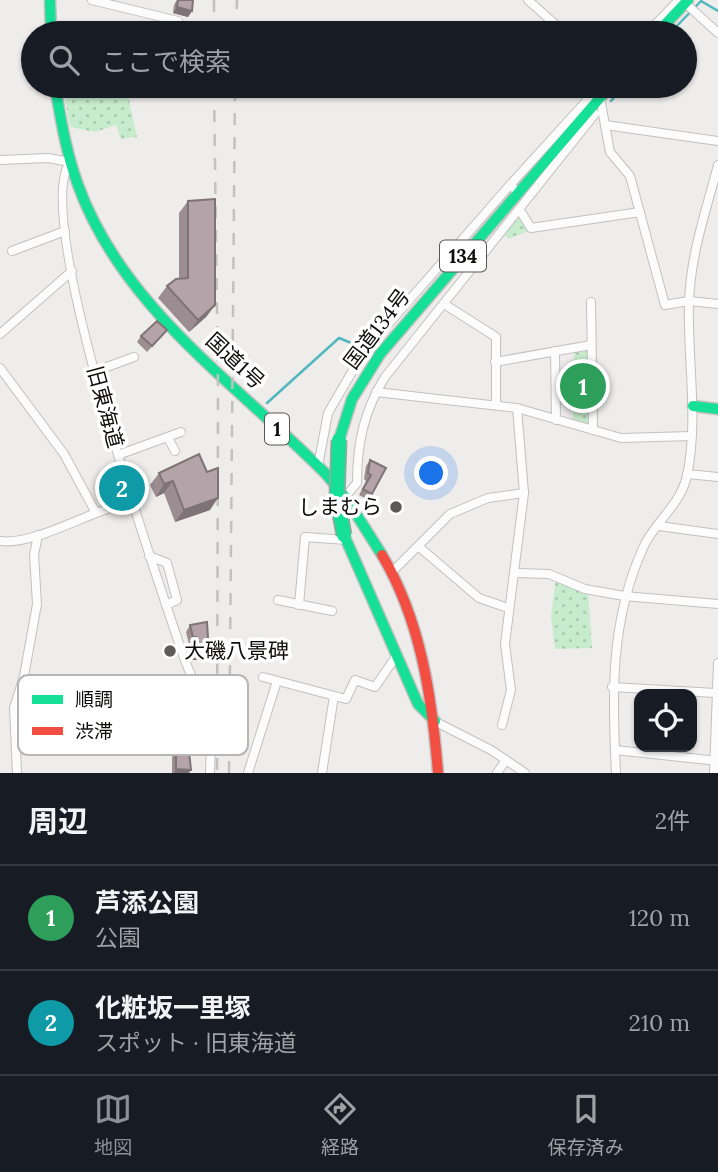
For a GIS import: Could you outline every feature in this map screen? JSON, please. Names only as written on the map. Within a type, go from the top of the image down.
[{"type":"main road","points":[[50,0],[51,21]]},
{"type":"main road","points":[[669,21],[687,4]]},
{"type":"main road","name":"国道1号","points":[[57,98],[70,162],[107,247],[150,307],[195,354],[318,466],[372,534],[392,572],[426,664],[436,722],[438,773]]},
{"type":"main road","name":"国道134号","points":[[436,722],[418,704],[346,537],[337,497],[339,440],[352,399],[380,354],[514,189],[598,98]]},
{"type":"main road","points":[[693,406],[718,409]]},
{"type":"street","points":[[92,0],[178,21]]},
{"type":"street","points":[[528,0],[552,21]]},
{"type":"street","points":[[664,21],[687,4],[718,33]]},
{"type":"street","points":[[345,497],[357,482],[357,447],[376,392],[410,343],[519,209],[599,98]]},
{"type":"street","points":[[600,98],[610,152],[630,176],[665,305],[689,301],[718,304]]},
{"type":"street","points":[[605,125],[718,141]]},
{"type":"street","points":[[0,160],[48,158],[70,162]]},
{"type":"street","name":"旧東海道","points":[[70,162],[63,177],[65,231],[72,271],[131,501],[191,675]]},
{"type":"street","points":[[616,773],[612,687],[624,596],[645,544],[682,496],[687,474],[693,406],[689,301],[695,243],[718,168]]},
{"type":"street","points":[[318,466],[328,413],[363,353],[514,189]]},
{"type":"street","points":[[519,209],[531,228],[640,212]]},
{"type":"street","points":[[12,251],[65,231]]},
{"type":"street","points":[[0,334],[72,271]]},
{"type":"street","points":[[591,302],[593,430]]},
{"type":"street","points":[[444,304],[496,337],[496,405]]},
{"type":"street","points":[[495,362],[591,345]]},
{"type":"street","points":[[555,351],[555,420]]},
{"type":"street","points":[[96,372],[134,357]]},
{"type":"street","points":[[0,368],[64,454],[96,513]]},
{"type":"street","points":[[376,392],[517,408],[621,438],[691,436]]},
{"type":"street","points":[[502,725],[511,690],[505,644],[524,493],[517,408]]},
{"type":"street","points":[[118,455],[181,432]]},
{"type":"street","points":[[168,438],[175,451]]},
{"type":"street","points":[[687,474],[718,477]]},
{"type":"street","points":[[392,572],[450,514],[488,498],[524,493]]},
{"type":"street","points":[[0,541],[10,542],[38,535],[131,501]]},
{"type":"street","points":[[659,526],[718,534]]},
{"type":"street","points":[[24,675],[37,604],[34,555],[38,535]]},
{"type":"street","points":[[299,605],[305,537],[346,537]]},
{"type":"street","points":[[418,546],[479,598],[508,608]]},
{"type":"street","points":[[151,560],[167,563],[170,571],[177,600],[166,605]]},
{"type":"street","points":[[516,573],[549,574],[585,589],[624,596],[718,604]]},
{"type":"street","points":[[278,600],[332,611]]},
{"type":"street","points":[[263,677],[346,699],[355,680],[375,687],[397,655]]},
{"type":"street","points":[[714,773],[718,663]]},
{"type":"street","points":[[248,773],[277,681]]},
{"type":"street","points":[[612,687],[715,693]]},
{"type":"street","points":[[17,773],[14,708],[18,695]]},
{"type":"street","points":[[322,773],[334,696]]},
{"type":"street","points":[[436,722],[525,773]]},
{"type":"street","points":[[615,750],[716,761]]},
{"type":"street","name":"旧東海道","points":[[210,755],[210,773]]},
{"type":"street","points":[[497,773],[506,761]]},
{"type":"green space","points":[[65,98],[129,98],[137,137],[121,139],[116,125],[95,132],[70,127]]},
{"type":"green space","points":[[519,209],[529,231],[508,239],[502,231]]},
{"type":"green space","points":[[591,345],[593,430],[573,425],[574,348]]},
{"type":"green space","points":[[556,577],[588,590],[592,648],[555,649],[551,616]]},
{"type":"building","points":[[178,0],[193,0],[192,11],[177,7]]},
{"type":"building","points":[[215,199],[215,305],[198,320],[167,286],[176,279],[188,278],[188,201]]},
{"type":"building","points":[[157,321],[167,330],[152,346],[141,336]]},
{"type":"building","points":[[199,454],[207,472],[218,468],[218,498],[184,510],[173,481],[164,484],[159,473]]},
{"type":"building","points":[[370,460],[386,468],[372,494],[363,489],[371,475],[368,473]]},
{"type":"building","points":[[207,622],[209,654],[196,654],[196,637],[193,637],[190,625]]},
{"type":"building","points":[[176,755],[189,755],[191,770],[176,769]]},
{"type":"waterway","points":[[682,21],[701,1],[718,11]]},
{"type":"waterway","points":[[267,403],[339,338],[356,345]]},
{"type":"railway","points":[[214,0],[214,21]]},
{"type":"railway","points":[[236,21],[237,0]]},
{"type":"railway","points":[[214,98],[218,388],[217,675]]},
{"type":"railway","points":[[230,675],[235,98]]},
{"type":"railway","points":[[217,755],[217,773]]},
{"type":"railway","points":[[229,755],[229,773]]},
{"type":"traffic: fast","points":[[50,0],[51,21]]},
{"type":"traffic: fast","points":[[668,21],[688,0]]},
{"type":"traffic: fast","points":[[57,98],[67,148],[78,185],[98,229],[123,270],[186,342],[326,474],[346,498],[382,555]]},
{"type":"traffic: fast","points":[[339,440],[352,399],[380,354],[600,98]]},
{"type":"traffic: fast","points":[[693,406],[718,409]]},
{"type":"traffic: fast","points":[[339,440],[337,497],[344,535]]},
{"type":"traffic: fast","points":[[344,535],[418,704],[435,721]]},
{"type":"traffic: jam","points":[[382,555],[406,606],[422,660],[438,773]]},
{"type":"place","name":"芦添公園","points":[[583,386]]},
{"type":"place","name":"化粧坂一里塚","points":[[122,488]]},
{"type":"place","name":"しまむら","points":[[396,507]]},
{"type":"place","name":"大磯八景碑","points":[[170,651]]}]
